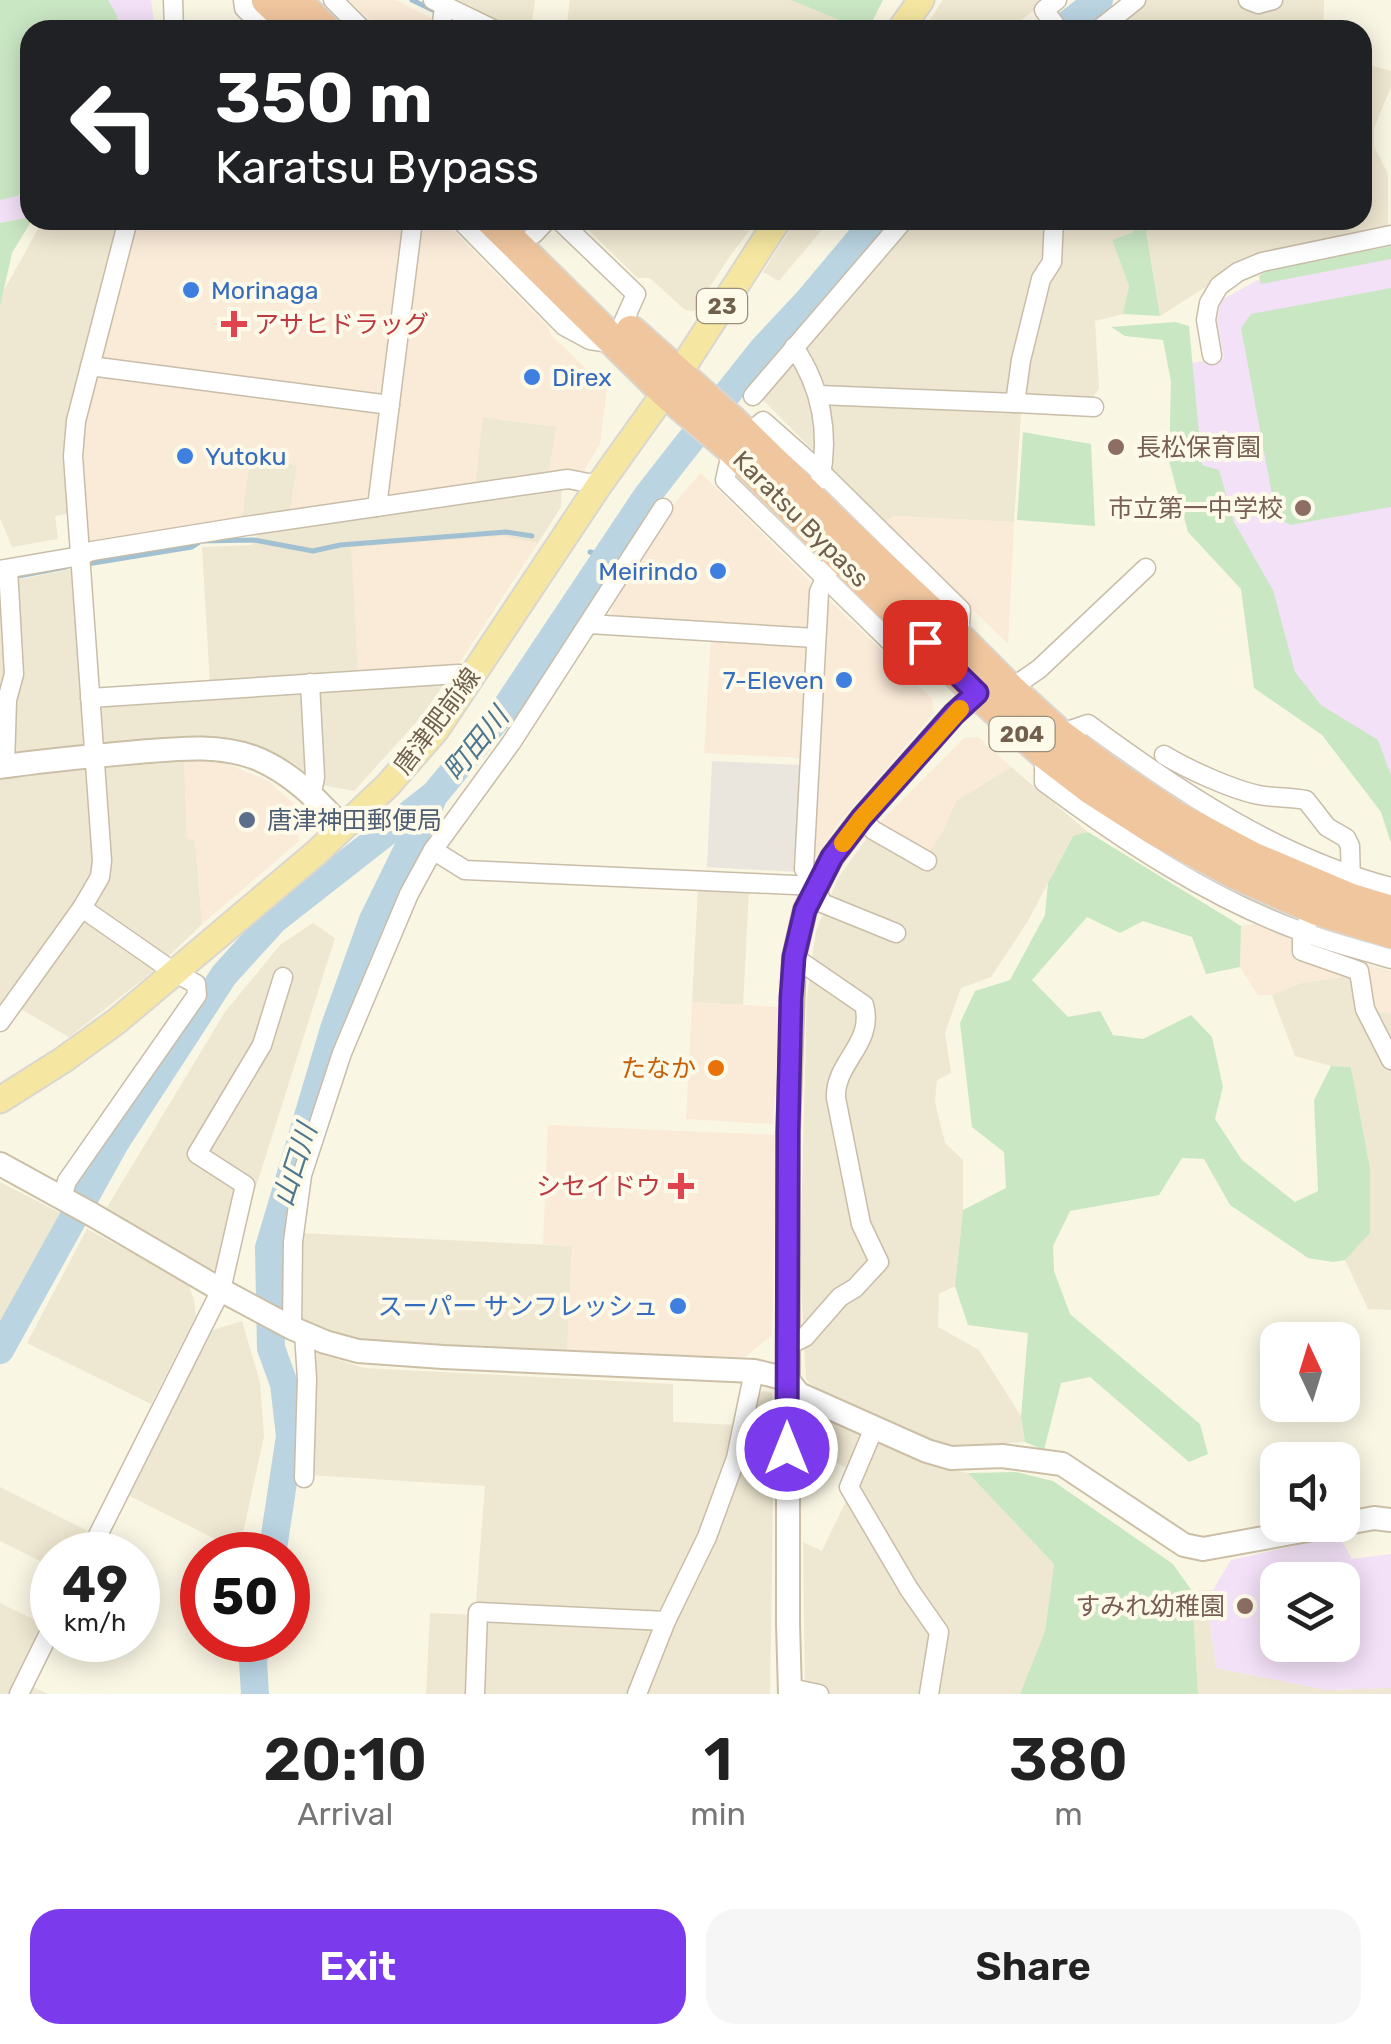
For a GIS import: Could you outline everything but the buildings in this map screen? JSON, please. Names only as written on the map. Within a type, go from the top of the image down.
[{"type":"highway","points":[[267,0],[288,20]]},
{"type":"highway","points":[[295,0],[315,20]]},
{"type":"highway","name":"Karatsu Bypass","points":[[502,230],[733,436],[818,487],[1010,689],[1091,789],[1309,921],[1391,933]]},
{"type":"highway","name":"Karatsu Bypass","points":[[544,230],[619,333]]},
{"type":"highway","name":"Karatsu Bypass","points":[[733,436],[830,565],[916,650],[1052,743],[1114,776],[1173,815],[1252,857],[1350,888],[1391,910]]},
{"type":"main road","name":"23","points":[[672,382],[771,230]]},
{"type":"main road","name":"唐津肥前線","points":[[0,1100],[117,1021],[316,853],[388,785],[436,730],[672,382]]},
{"type":"street","points":[[243,0],[244,8],[256,20]]},
{"type":"street","points":[[333,0],[353,20]]},
{"type":"street","points":[[1111,20],[1136,0]]},
{"type":"street","points":[[1248,0],[1258,4],[1273,0]]},
{"type":"street","points":[[441,11],[467,20]]},
{"type":"street","points":[[0,1022],[100,878],[102,862],[73,456],[76,422],[125,230]]},
{"type":"street","points":[[376,507],[412,230]]},
{"type":"street","points":[[470,230],[564,326],[590,340],[619,333]]},
{"type":"street","points":[[752,396],[895,230]]},
{"type":"street","points":[[1015,403],[1041,278],[1052,262],[1054,230]]},
{"type":"street","points":[[1212,355],[1206,320],[1208,303],[1219,286],[1238,272],[1262,262],[1391,235]]},
{"type":"street","points":[[794,348],[809,370],[819,396],[824,431],[818,487]]},
{"type":"street","points":[[90,366],[390,404]]},
{"type":"street","points":[[819,396],[1094,407]]},
{"type":"street","points":[[343,828],[312,794],[280,770],[233,751],[202,748],[93,755],[2,766],[7,700],[14,674],[5,575],[81,563],[92,551],[376,507],[568,479],[599,485]]},
{"type":"street","points":[[304,1478],[306,1379],[292,1242],[302,1176],[342,1053],[409,894],[432,850],[511,743],[662,508]]},
{"type":"street","points":[[830,565],[818,592],[804,869],[822,903],[896,933]]},
{"type":"street","points":[[818,1694],[790,1691],[788,1132],[794,957],[805,910],[832,857],[954,714],[977,693],[1010,689],[1039,669],[1146,568]]},
{"type":"street","points":[[589,624],[816,638]]},
{"type":"street","points":[[892,672],[916,650]]},
{"type":"street","points":[[90,698],[473,676]]},
{"type":"street","points":[[310,684],[315,777],[312,794]]},
{"type":"street","points":[[1164,755],[1259,796],[1306,800],[1327,827],[1346,838],[1350,846],[1350,888],[1391,887]]},
{"type":"street","points":[[862,818],[873,830],[927,861]]},
{"type":"street","points":[[432,850],[465,870],[816,886]]},
{"type":"street","points":[[62,1198],[67,1180],[197,994],[196,984],[82,908]]},
{"type":"street","points":[[1391,959],[1309,921],[1302,951],[1359,971],[1365,1009],[1391,1060]]},
{"type":"street","points":[[787,1346],[806,1337],[840,1298],[880,1262],[862,1224],[836,1088],[868,1019],[864,1006],[794,957]]},
{"type":"street","points":[[99,1532],[220,1290],[245,1185],[197,1154],[262,1045],[284,977]]},
{"type":"street","points":[[0,1164],[220,1290],[298,1330],[358,1351],[754,1371],[787,1379],[799,1394],[950,1458],[1002,1456],[1062,1464],[1184,1545],[1203,1550],[1260,1539]]},
{"type":"street","points":[[637,1694],[666,1621],[707,1537],[736,1458],[754,1371]]},
{"type":"street","points":[[874,1428],[848,1488],[939,1632],[929,1694]]},
{"type":"street","points":[[1360,1520],[1391,1520]]},
{"type":"street","points":[[475,1694],[478,1612],[666,1621]]},
{"type":"street","points":[[19,1694],[35,1662]]},
{"type":"shaded area","points":[[0,0],[151,0],[154,20],[20,20],[20,219],[0,223]]},
{"type":"shaded area","points":[[349,0],[396,0],[435,20],[370,20]]},
{"type":"shaded area","points":[[535,0],[532,20],[489,20],[454,2]]},
{"type":"shaded area","points":[[570,0],[791,0],[839,20],[567,20]]},
{"type":"shaded area","points":[[943,0],[1048,0],[1021,20],[930,20]]},
{"type":"shaded area","points":[[1130,0],[1324,0],[1323,20],[1104,20]]},
{"type":"shaded area","points":[[1372,66],[1391,71],[1391,87],[1374,128],[1374,146],[1388,174],[1388,229],[1242,264],[1160,316],[1146,230],[1372,230]]},
{"type":"shaded area","points":[[37,230],[132,230],[95,372],[81,511],[55,516],[58,539],[12,547],[0,518],[3,292]]},
{"type":"shaded area","points":[[132,230],[404,230],[383,396],[106,363],[100,352]]},
{"type":"shaded area","points":[[419,230],[453,230],[607,389],[600,444],[583,472],[548,477],[556,427],[483,417],[475,487],[391,497],[386,485]]},
{"type":"shaded area","points":[[588,230],[750,230],[694,311],[685,310],[650,278],[638,278]]},
{"type":"shaded area","points":[[790,230],[822,230],[779,281],[763,272]]},
{"type":"shaded area","points":[[890,230],[1133,230],[1112,240],[1129,286],[1123,314],[1095,321],[1099,389],[1090,401],[1022,398],[1014,522],[893,516],[885,523],[753,390]]},
{"type":"shaded area","name":"市立第一中学校","points":[[1391,252],[1391,805],[1372,759],[1284,697],[1200,477],[1186,364],[1224,358],[1217,321],[1221,300],[1258,280]]},
{"type":"shaded area","points":[[95,372],[382,408],[372,490],[364,502],[290,514],[297,465],[251,458],[241,522],[91,547],[83,542],[81,425]]},
{"type":"shaded area","points":[[482,417],[557,427],[548,477],[475,487]]},
{"type":"shaded area","points":[[250,458],[297,465],[290,514],[241,522]]},
{"type":"shaded area","points":[[701,473],[809,580],[809,634],[611,622],[612,599],[666,513]]},
{"type":"shaded area","points":[[562,484],[561,507],[538,543],[500,536],[358,672],[458,665],[420,718],[354,791],[322,785],[292,762],[261,747],[231,739],[184,739],[9,755],[0,698],[0,583],[88,566],[93,692],[210,684],[202,547],[252,545],[258,533]]},
{"type":"shaded area","points":[[893,516],[1014,522],[1008,644],[885,523]]},
{"type":"shaded area","points":[[500,536],[538,543],[458,665],[358,672],[351,547]]},
{"type":"shaded area","points":[[825,596],[932,699],[934,713],[838,824],[814,859]]},
{"type":"shaded area","points":[[711,638],[807,644],[800,758],[704,753]]},
{"type":"shaded area","points":[[978,737],[1011,767],[956,801],[941,835],[925,858],[874,828],[964,738]]},
{"type":"shaded area","points":[[184,761],[187,839],[195,839],[202,924],[151,973],[69,1037],[7,1001],[0,1010],[0,778]]},
{"type":"shaded area","points":[[184,761],[223,762],[268,781],[295,805],[299,841],[202,924],[195,840],[187,839]]},
{"type":"shaded area","points":[[712,761],[802,765],[797,872],[707,867]]},
{"type":"shaded area","points":[[1011,767],[1088,832],[1072,837],[1028,921],[991,977],[961,988],[945,1033],[951,1073],[937,1080],[935,1102],[945,1143],[963,1160],[963,1210],[955,1286],[939,1294],[938,1327],[979,1350],[1021,1416],[1025,1442],[959,1447],[930,1441],[827,1396],[806,1380],[800,1264],[807,998],[816,931],[838,878],[874,828],[941,835],[956,801]]},
{"type":"shaded area","points":[[698,888],[749,890],[743,1005],[692,1002]]},
{"type":"shaded area","points":[[313,923],[335,938],[231,1265],[210,1271],[106,1209],[225,1012],[280,945]]},
{"type":"shaded area","points":[[1261,923],[1312,949],[1391,971],[1391,1014],[1374,1010],[1369,973],[1301,983],[1272,995],[1258,995],[1240,967],[1241,926]]},
{"type":"shaded area","points":[[1369,973],[1374,1010],[1391,1014],[1391,1310],[1368,1309],[1345,1260],[1370,1232],[1370,1168],[1351,1067],[1295,1056],[1272,995],[1301,983]]},
{"type":"shaded area","points":[[692,1002],[780,1007],[773,1124],[686,1119]]},
{"type":"shaded area","points":[[548,1125],[777,1135],[772,1335],[745,1357],[567,1352],[572,1246],[543,1244]]},
{"type":"shaded area","points":[[0,1182],[62,1214],[0,1327]]},
{"type":"shaded area","points":[[87,1229],[188,1283],[196,1316],[151,1404],[27,1343]]},
{"type":"shaded area","points":[[301,1233],[572,1246],[567,1352],[357,1342],[297,1321]]},
{"type":"shaded area","points":[[242,1321],[260,1382],[264,1436],[243,1532],[201,1532],[128,1495],[213,1330]]},
{"type":"shaded area","points":[[310,1351],[364,1368],[673,1384],[673,1422],[739,1425],[749,1394],[772,1393],[770,1694],[426,1694],[430,1613],[475,1615],[485,1486],[308,1475]]},
{"type":"shaded area","points":[[814,1412],[936,1467],[968,1473],[1054,1564],[1045,1631],[1020,1694],[805,1694],[803,1542],[822,1551],[847,1499],[852,1471],[805,1446],[804,1421]]},
{"type":"shaded area","points":[[0,1487],[88,1531],[30,1532],[30,1556],[0,1541]]},
{"type":"shaded area","name":"すみれ幼稚園","points":[[1312,1542],[1342,1542],[1352,1559],[1391,1554],[1391,1688],[1326,1690],[1216,1668],[1210,1623],[1213,1590],[1231,1560]]},
{"type":"shaded area","points":[[1213,1590],[1210,1623],[1216,1668],[1326,1690],[1391,1688],[1391,1694],[1198,1694],[1192,1591]]},
{"type":"shaded area","points":[[0,1603],[30,1618],[30,1654],[23,1673],[35,1688],[48,1694],[0,1694]]},
{"type":"green space","points":[[0,0],[108,0],[117,20],[20,20],[20,193],[0,200]]},
{"type":"green space","points":[[791,0],[883,0],[873,20],[839,20]]},
{"type":"green space","points":[[20,219],[20,230],[26,230],[12,253],[0,307],[0,223]]},
{"type":"green space","points":[[1148,230],[1160,316],[1123,314],[1129,286],[1112,240]]},
{"type":"green space","points":[[1391,246],[1391,259],[1261,284],[1259,276],[1268,270]]},
{"type":"green space","points":[[1391,288],[1391,507],[1290,525],[1276,516],[1241,328],[1251,314]]},
{"type":"green space","points":[[1175,322],[1189,326],[1202,465],[1219,470],[1234,522],[1273,590],[1295,672],[1321,705],[1378,740],[1391,775],[1391,843],[1381,812],[1322,735],[1254,688],[1241,589],[1188,532],[1169,461],[1171,382],[1163,340],[1125,336],[1111,327]]},
{"type":"green space","points":[[1023,432],[1091,444],[1095,526],[1017,520]]},
{"type":"green space","points":[[1088,832],[1241,926],[1240,967],[1206,974],[1192,937],[1143,921],[1120,933],[1087,917],[1032,980],[1068,1017],[1100,1011],[1113,1035],[1143,1039],[1191,1015],[1212,1037],[1223,1087],[1215,1119],[1242,1160],[1295,1202],[1318,1191],[1314,1100],[1331,1066],[1351,1067],[1370,1168],[1370,1233],[1345,1260],[1333,1262],[1308,1258],[1230,1205],[1204,1159],[1182,1158],[1159,1195],[1070,1211],[1053,1246],[1054,1271],[1070,1314],[1200,1424],[1208,1454],[1189,1462],[1090,1377],[1061,1383],[1044,1450],[1025,1442],[1021,1416],[1028,1333],[968,1325],[955,1286],[963,1210],[1006,1188],[1004,1152],[972,1127],[960,1023],[975,991],[1010,980],[1045,915],[1048,883],[1073,836]]},
{"type":"green space","points":[[1016,1472],[1053,1481],[1173,1564],[1192,1591],[1198,1694],[1020,1694],[1045,1631],[1054,1564],[968,1473]]},
{"type":"waterway","points":[[412,0],[453,20]]},
{"type":"waterway","name":"町田川","points":[[1073,20],[1099,0]]},
{"type":"waterway","name":"町田川","points":[[0,1350],[115,1143],[224,975],[274,920],[435,794],[505,709],[647,496],[763,349],[868,230]]},
{"type":"waterway","points":[[87,564],[192,547],[201,541],[254,540],[313,551],[340,545],[506,532],[532,536]]},
{"type":"waterway","points":[[590,552],[607,557]]},
{"type":"waterway","points":[[13,577],[66,567]]},
{"type":"waterway","name":"山口川","points":[[275,1532],[290,1436],[284,1384],[271,1348],[269,1248],[334,1029],[373,920],[432,800]]},
{"type":"waterway","name":"山口川","points":[[253,1662],[255,1694]]},
{"type":"slow traffic","points":[[843,843],[960,709]]},
{"type":"place","name":"Morinaga","points":[[191,290]]},
{"type":"place","name":"アサヒドラッグ","points":[[234,324]]},
{"type":"place","name":"Direx","points":[[532,377]]},
{"type":"place","name":"長松保育園","points":[[1116,447]]},
{"type":"place","name":"Yutoku","points":[[185,456]]},
{"type":"place","name":"市立第一中学校","points":[[1303,508]]},
{"type":"place","name":"Meirindo","points":[[718,571]]},
{"type":"place","name":"7-Eleven","points":[[844,680]]},
{"type":"place","name":"唐津神田郵便局","points":[[247,820]]},
{"type":"place","name":"たなか","points":[[716,1068]]},
{"type":"place","name":"シセイドウ","points":[[681,1186]]},
{"type":"place","name":"スーパー サンフレッシュ","points":[[678,1306]]},
{"type":"place","name":"すみれ幼稚園","points":[[1245,1606]]},
{"type":"route","points":[[787,1449],[788,1132],[794,957],[805,910],[832,857],[862,818],[977,693],[925,642]]}]
